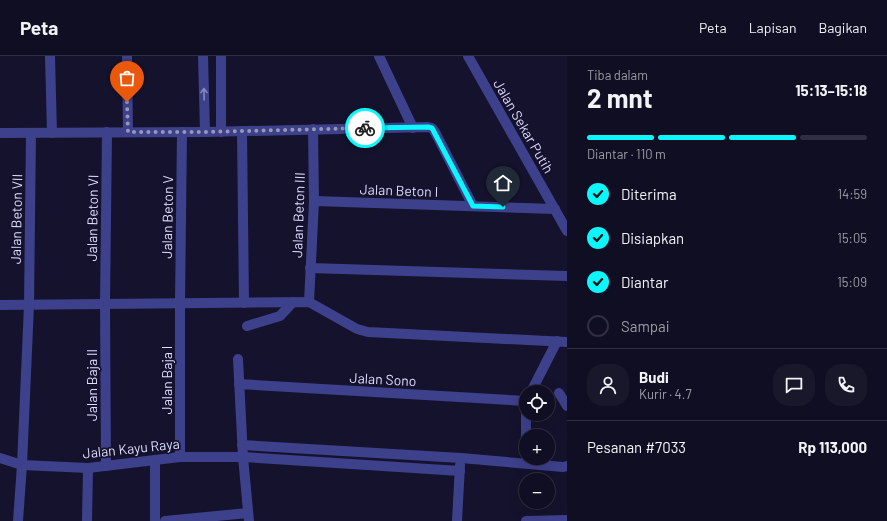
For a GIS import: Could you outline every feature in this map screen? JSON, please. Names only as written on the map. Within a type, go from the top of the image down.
[{"type":"street","points":[[50,56],[52,133]]},
{"type":"street","points":[[127,56],[128,132]]},
{"type":"street","points":[[203,56],[204,132]]},
{"type":"street","points":[[221,56],[221,132]]},
{"type":"street","points":[[379,56],[413,128]]},
{"type":"street","name":"Jalan Sekar Putih","points":[[468,56],[567,231]]},
{"type":"street","points":[[0,133],[221,132],[428,127],[433,130],[473,206]]},
{"type":"street","name":"Jalan Beton III","points":[[309,302],[314,201],[313,129]]},
{"type":"street","points":[[242,131],[244,303]]},
{"type":"street","name":"Jalan Beton VI","points":[[105,304],[107,132]]},
{"type":"street","name":"Jalan Beton V","points":[[180,304],[182,132]]},
{"type":"street","name":"Jalan Beton VII","points":[[18,521],[29,305],[31,133]]},
{"type":"street","name":"Jalan Beton I","points":[[314,201],[555,209]]},
{"type":"street","points":[[310,268],[567,276]]},
{"type":"street","points":[[247,326],[280,316],[293,302]]},
{"type":"street","points":[[0,305],[309,302],[357,329],[368,332],[561,341],[535,385]]},
{"type":"street","name":"Jalan Baja II","points":[[105,304],[106,466]]},
{"type":"street","name":"Jalan Baja I","points":[[180,304],[180,457]]},
{"type":"street","points":[[165,521],[248,517],[242,445],[238,359]]},
{"type":"street","name":"Jalan Sono","points":[[240,384],[519,401]]},
{"type":"street","points":[[559,393],[567,406]]},
{"type":"street","points":[[242,445],[461,458],[519,460]]},
{"type":"street","name":"Jalan Kayu Raya","points":[[0,458],[22,465],[88,468],[180,457],[243,458],[460,471]]},
{"type":"street","points":[[457,521],[461,458]]},
{"type":"street","points":[[155,521],[156,460]]},
{"type":"street","points":[[552,465],[563,467],[567,466]]},
{"type":"street","points":[[87,521],[88,468]]},
{"type":"street","points":[[526,521],[565,520]]},
{"type":"way so far","points":[[127,102],[128,132],[204,132],[365,128]]},
{"type":"route","points":[[365,128],[432,128],[473,206],[503,207]]}]
